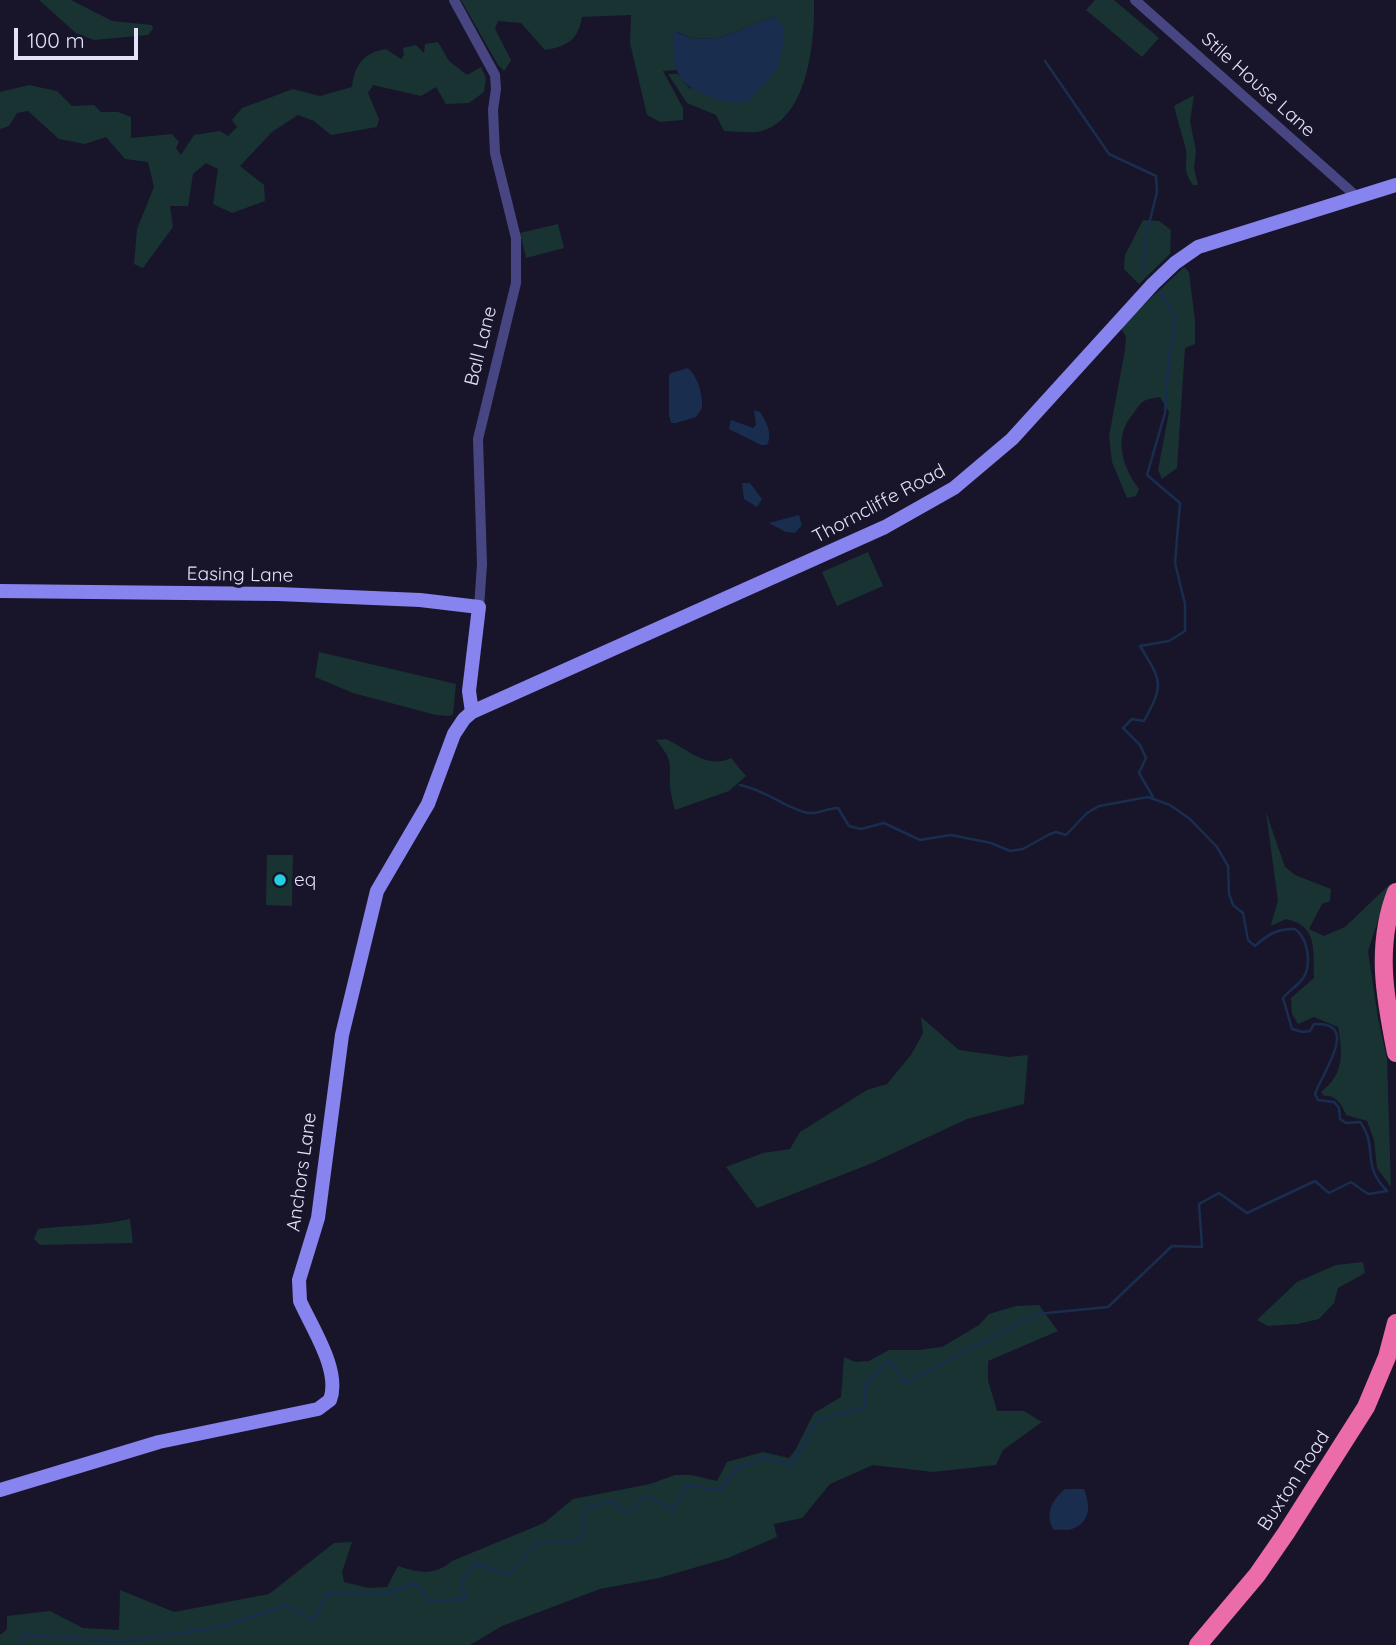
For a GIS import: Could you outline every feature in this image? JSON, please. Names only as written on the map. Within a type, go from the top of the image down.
[{"type":"highway","points":[[1396,892],[1384,932],[1382,962],[1396,1053]]},
{"type":"highway","name":"Buxton Road","points":[[1198,1645],[1257,1575],[1366,1407],[1387,1357],[1396,1323]]},
{"type":"street","name":"Ball Lane","points":[[454,0],[495,75],[496,89],[492,110],[495,153],[516,238],[517,262],[516,283],[478,439],[482,564],[469,691],[472,712]]},
{"type":"street","name":"Stile House Lane","points":[[1135,0],[1356,196]]},
{"type":"street","name":"Thorncliffe Road","points":[[472,712],[886,527],[954,488],[1012,439],[1153,284],[1175,263],[1198,247],[1396,185]]},
{"type":"street","name":"Easing Lane","points":[[0,591],[278,594],[420,600],[479,607]]},
{"type":"street","name":"Anchors Lane","points":[[0,1490],[159,1442],[318,1409],[330,1399],[332,1376],[300,1301],[299,1280],[318,1218],[342,1035],[377,891],[419,824],[454,734],[472,712]]},
{"type":"green space","points":[[39,0],[71,0],[112,21],[152,25],[153,29],[148,35],[94,40],[77,34]]},
{"type":"green space","points":[[461,0],[814,0],[813,37],[805,78],[788,113],[774,125],[757,132],[724,131],[716,115],[687,103],[668,74],[678,74],[690,89],[776,16],[719,38],[693,39],[677,32],[673,48],[677,70],[663,71],[683,108],[683,120],[660,122],[647,115],[630,43],[631,15],[582,17],[578,31],[571,41],[545,50],[521,23],[498,21],[495,29],[511,60],[504,71]]},
{"type":"green space","points":[[1095,0],[1114,0],[1159,38],[1142,57],[1086,10]]},
{"type":"green space","points":[[438,42],[449,61],[467,75],[481,67],[486,78],[484,92],[469,103],[446,104],[436,87],[421,96],[373,85],[368,93],[379,119],[377,127],[331,135],[314,121],[298,115],[272,132],[240,166],[264,185],[265,201],[232,213],[213,204],[218,169],[206,163],[193,174],[188,206],[170,206],[173,227],[143,268],[134,264],[137,229],[154,187],[148,162],[125,159],[106,137],[85,144],[59,139],[28,111],[17,113],[9,126],[0,129],[0,92],[29,85],[57,91],[72,106],[94,105],[101,112],[118,112],[131,117],[131,138],[172,134],[179,142],[176,148],[181,155],[194,135],[220,131],[228,136],[237,127],[232,120],[242,108],[293,89],[320,96],[352,87],[358,67],[372,53],[386,49],[401,59],[404,55],[403,48],[416,45],[424,53],[425,44]]},
{"type":"green space","points":[[1194,95],[1190,121],[1196,151],[1194,168],[1198,185],[1193,185],[1187,174],[1186,152],[1174,106]]},
{"type":"green space","points":[[1143,220],[1159,221],[1171,230],[1170,254],[1139,284],[1124,269],[1125,255]]},
{"type":"green space","points":[[558,224],[564,248],[526,258],[520,233]]},
{"type":"green space","points":[[1184,267],[1189,272],[1195,344],[1185,348],[1177,468],[1162,479],[1158,470],[1169,412],[1160,397],[1145,400],[1123,432],[1124,461],[1139,489],[1136,496],[1127,498],[1112,462],[1109,436],[1125,350],[1126,336],[1120,327]]},
{"type":"green space","points":[[868,552],[883,586],[837,606],[822,572]]},
{"type":"green space","points":[[319,652],[456,684],[453,714],[436,715],[353,693],[315,677]]},
{"type":"green space","points":[[666,739],[705,760],[722,761],[731,758],[746,776],[729,791],[675,810],[670,787],[669,762],[656,740]]},
{"type":"green space","points":[[1266,812],[1285,867],[1295,875],[1331,889],[1330,901],[1322,904],[1309,929],[1324,936],[1345,927],[1390,884],[1368,951],[1387,1059],[1391,1187],[1377,1168],[1374,1140],[1367,1121],[1346,1115],[1338,1101],[1324,1096],[1321,1092],[1338,1071],[1341,1046],[1338,1027],[1314,1017],[1298,1024],[1292,1014],[1291,998],[1314,978],[1312,940],[1304,927],[1296,922],[1286,919],[1271,924],[1278,901]]},
{"type":"green space","name":"eq","points":[[267,855],[293,855],[292,906],[266,905]]},
{"type":"green space","points":[[921,1017],[959,1050],[1009,1057],[1028,1055],[1024,1104],[967,1119],[870,1164],[757,1208],[726,1167],[763,1153],[790,1149],[800,1132],[867,1090],[887,1084],[911,1055],[923,1033]]},
{"type":"green space","points":[[130,1219],[133,1243],[40,1245],[34,1239],[38,1229]]},
{"type":"green space","points":[[1363,1262],[1365,1273],[1338,1288],[1334,1303],[1319,1319],[1268,1326],[1257,1320],[1297,1282],[1336,1265]]},
{"type":"green space","points":[[1039,1305],[1058,1331],[988,1361],[988,1380],[997,1411],[1024,1411],[1042,1422],[1003,1450],[996,1465],[933,1472],[873,1465],[830,1484],[802,1518],[774,1524],[777,1537],[728,1558],[659,1578],[600,1589],[502,1626],[470,1645],[0,1645],[0,1635],[7,1629],[7,1616],[50,1611],[83,1628],[119,1630],[120,1590],[174,1612],[269,1594],[334,1543],[352,1542],[342,1572],[344,1582],[368,1588],[387,1587],[398,1566],[420,1571],[439,1569],[452,1561],[544,1523],[573,1499],[650,1484],[675,1475],[691,1475],[717,1481],[727,1462],[763,1452],[789,1458],[814,1413],[841,1397],[844,1357],[855,1362],[869,1361],[889,1350],[942,1347],[979,1325],[989,1314],[1016,1306]]},
{"type":"water","points":[[776,16],[785,30],[779,67],[748,102],[736,103],[705,95],[686,84],[681,77],[674,61],[673,31],[693,39],[719,38]]},
{"type":"water","points":[[688,368],[699,386],[702,408],[696,417],[671,423],[669,375]]},
{"type":"water","points":[[754,410],[760,412],[766,423],[769,432],[767,445],[761,445],[729,429],[731,420],[753,428],[756,425]]},
{"type":"water","points":[[742,483],[750,483],[762,499],[757,507],[744,499]]},
{"type":"water","points":[[799,515],[802,525],[795,533],[786,532],[769,523]]},
{"type":"water","points":[[1065,1489],[1084,1489],[1088,1512],[1079,1526],[1070,1530],[1054,1530],[1050,1518],[1051,1508]]},
{"type":"waterway","points":[[1045,61],[1109,154],[1156,176],[1157,192],[1147,232],[1143,273]]},
{"type":"waterway","points":[[1153,797],[1139,773],[1146,758],[1140,745],[1123,728],[1132,719],[1144,721],[1157,690],[1156,675],[1140,646],[1169,641],[1185,631],[1185,604],[1175,563],[1180,503],[1147,475],[1165,413],[1169,355],[1176,318],[1160,292]]},
{"type":"waterway","points":[[740,785],[804,812],[838,808],[849,826],[861,829],[884,823],[920,840],[951,835],[991,843],[1010,851],[1023,849],[1056,832],[1066,835],[1087,813],[1099,806],[1148,797],[1170,805],[1190,819],[1217,847],[1228,866],[1229,894],[1233,905],[1243,913],[1248,940],[1255,946],[1273,933],[1289,929],[1295,929],[1304,940],[1308,954],[1307,970],[1300,982],[1283,998],[1292,1029],[1310,1031],[1314,1024],[1328,1025],[1335,1031],[1335,1051],[1315,1094],[1318,1100],[1334,1102],[1339,1108],[1340,1119],[1346,1123],[1360,1122],[1366,1131],[1374,1172],[1387,1191]]},
{"type":"waterway","points":[[18,1645],[25,1635],[125,1641],[227,1626],[285,1605],[314,1620],[327,1593],[386,1594],[415,1583],[430,1601],[466,1599],[460,1583],[475,1563],[508,1574],[537,1543],[581,1541],[585,1509],[611,1501],[628,1515],[645,1495],[672,1510],[687,1485],[721,1490],[736,1469],[764,1457],[791,1465],[818,1420],[864,1408],[866,1384],[890,1361],[905,1383],[1037,1314],[1108,1307],[1172,1246],[1202,1247],[1199,1204],[1219,1193],[1247,1213],[1315,1181],[1329,1193],[1351,1182],[1368,1194],[1387,1191]]},
{"type":"place","name":"eq","points":[[280,880]]}]
